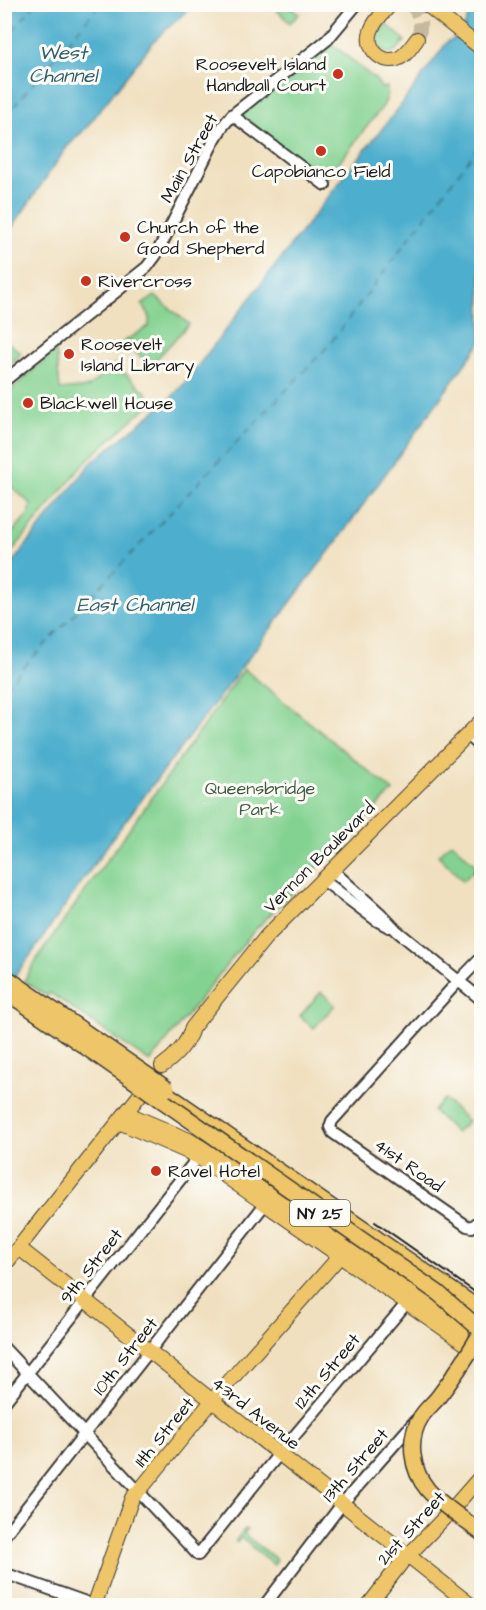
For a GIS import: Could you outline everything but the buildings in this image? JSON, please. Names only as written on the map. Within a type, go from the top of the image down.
[{"type":"highway","name":"NY 25","points":[[4,976],[482,1309]]},
{"type":"highway","points":[[4,981],[166,1090],[460,1297],[482,1316]]},
{"type":"highway","name":"NY 25","points":[[4,993],[480,1341]]},
{"type":"highway","points":[[343,1252],[352,1244],[361,1243],[378,1249],[471,1314],[478,1327],[480,1341],[422,1415],[416,1429],[413,1447],[417,1472],[430,1492],[482,1533]]},
{"type":"highway","points":[[460,1297],[482,1309]]},
{"type":"highway","points":[[455,1507],[482,1528]]},
{"type":"main road","points":[[391,4],[371,29],[369,40],[374,52],[384,58],[394,59],[405,54],[417,39]]},
{"type":"main road","points":[[426,4],[482,48]]},
{"type":"main road","name":"Vernon Boulevard","points":[[4,1266],[162,1066],[171,1060],[190,1036],[192,1028],[256,948],[303,898],[482,720]]},
{"type":"main road","points":[[122,1117],[188,1152],[201,1153],[410,1298],[445,1316],[480,1341]]},
{"type":"main road","name":"43rd Avenue","points":[[19,1248],[472,1605]]},
{"type":"main road","name":"11th Street","points":[[95,1605],[132,1498],[212,1401],[343,1252]]},
{"type":"main road","name":"21st Street","points":[[368,1605],[402,1562],[482,1475]]},
{"type":"street","name":"Main Street","points":[[4,381],[150,264],[217,135],[232,115],[327,40],[357,4]]},
{"type":"street","points":[[232,115],[325,185]]},
{"type":"street","points":[[467,734],[482,748]]},
{"type":"street","points":[[328,875],[376,921],[397,931],[482,1000]]},
{"type":"street","points":[[458,981],[482,957]]},
{"type":"street","name":"41st Road","points":[[458,981],[332,1121],[330,1127],[333,1133],[466,1225],[472,1227],[482,1219]]},
{"type":"street","name":"9th Street","points":[[4,1403],[201,1153]]},
{"type":"street","name":"10th Street","points":[[4,1536],[268,1200]]},
{"type":"street","name":"12th Street","points":[[138,1491],[198,1555],[410,1298]]},
{"type":"street","name":"13th Street","points":[[264,1605],[342,1504],[460,1369],[480,1341]]},
{"type":"street","points":[[4,1348],[138,1491]]},
{"type":"street","points":[[4,1573],[95,1605]]},
{"type":"green space","points":[[281,4],[289,5],[299,14],[290,23],[276,9]]},
{"type":"green space","points":[[386,24],[405,40],[391,53],[382,50],[377,41],[377,34]]},
{"type":"green space","points":[[331,43],[377,81],[381,88],[387,87],[387,92],[383,106],[324,182],[240,115]]},
{"type":"green space","points":[[155,296],[189,324],[151,365],[123,342],[149,326],[149,314],[142,305]]},
{"type":"green space","points":[[5,340],[21,353],[5,368]]},
{"type":"green space","points":[[56,350],[60,390],[89,387],[114,364],[147,393],[149,405],[87,460],[10,554],[5,549],[5,527],[11,534],[30,512],[32,505],[5,481],[9,457],[6,405],[12,389]]},
{"type":"green space","name":"Queensbridge Park","points":[[244,669],[393,791],[253,932],[150,1062],[50,993],[47,996],[24,981],[40,954]]},
{"type":"green space","points":[[452,842],[477,867],[463,881],[438,855]]},
{"type":"green space","points":[[321,992],[335,1005],[314,1028],[300,1016]]},
{"type":"green space","points":[[444,1099],[468,1121],[456,1133],[433,1111]]},
{"type":"green space","points":[[247,1529],[244,1534],[277,1560],[274,1565],[241,1538],[236,1542]]},
{"type":"water","name":"West Channel","points":[[5,4],[193,5],[155,40],[86,128],[67,147],[5,238]]},
{"type":"water","name":"East Channel","points":[[478,5],[481,5],[481,342],[337,541],[114,836],[5,989],[5,572],[91,463],[171,398],[183,385],[402,104],[448,41],[459,35],[469,15]]},
{"type":"ferry route","points":[[4,41],[35,4]]},
{"type":"ferry route","points":[[4,118],[100,4]]},
{"type":"ferry route","points":[[4,688],[328,346],[482,142]]},
{"type":"tunnel","points":[[410,4],[420,20],[417,39]]},
{"type":"railway","points":[[375,1222],[482,1297]]},
{"type":"place","name":"Roosevelt Island Handball Court","points":[[338,74]]},
{"type":"place","name":"Capobianco Field","points":[[321,151]]},
{"type":"place","name":"Church of the Good Shepherd","points":[[125,237]]},
{"type":"place","name":"Rivercross","points":[[86,281]]},
{"type":"place","name":"Roosevelt Island Library","points":[[69,354]]},
{"type":"place","name":"Blackwell House","points":[[28,403]]},
{"type":"place","name":"Ravel Hotel","points":[[156,1171]]}]
